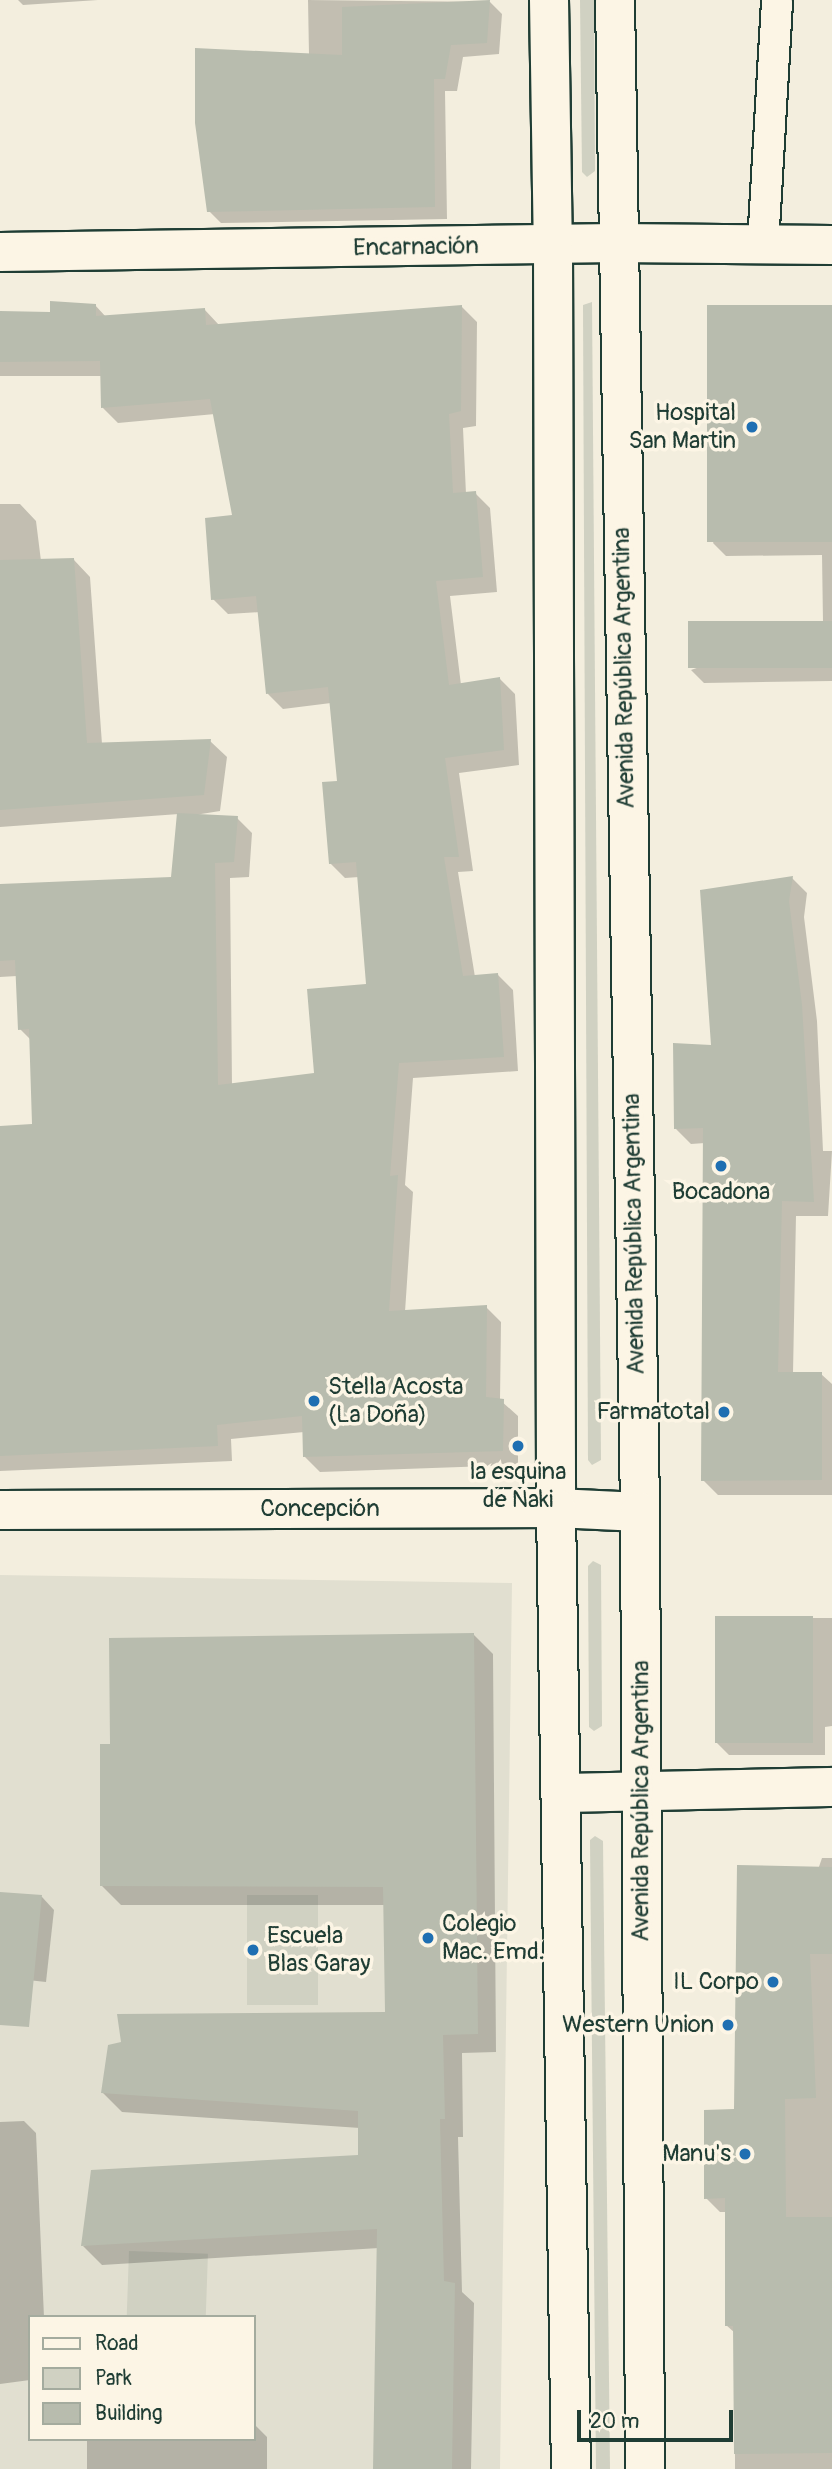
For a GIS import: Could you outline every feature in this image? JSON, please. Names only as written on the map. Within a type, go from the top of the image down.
[{"type":"main road","points":[[549,0],[553,246],[556,1508],[563,1793],[571,2469]]},
{"type":"main road","name":"Avenida República Argentina","points":[[615,0],[616,243],[640,1512],[645,2469]]},
{"type":"main road","name":"Encarnación","points":[[0,252],[616,243],[832,245]]},
{"type":"main road","name":"Concepción","points":[[0,1510],[556,1508],[640,1512]]},
{"type":"main road","points":[[563,1793],[832,1787]]},
{"type":"lane","points":[[763,244],[777,0]]},
{"type":"shaded area","name":"Escuela Blas Garay","points":[[0,1575],[512,1583],[500,2469],[0,2469]]},
{"type":"green space","points":[[580,0],[594,0],[595,171],[587,177],[582,172]]},
{"type":"green space","points":[[592,302],[601,1460],[592,1465],[588,1460],[583,305]]},
{"type":"green space","points":[[593,1561],[601,1565],[602,1726],[594,1731],[589,1727],[588,1566]]},
{"type":"green space","points":[[595,1836],[603,1841],[610,2469],[596,2469],[590,1840]]},
{"type":"green space","points":[[247,1895],[318,1895],[318,2005],[247,2005]]},
{"type":"green space","points":[[129,2251],[208,2254],[206,2315],[127,2315]]},
{"type":"building","points":[[490,0],[487,43],[451,45],[445,79],[434,79],[435,207],[207,212],[195,123],[195,48],[342,55],[342,7]]},
{"type":"building","points":[[50,301],[96,304],[96,316],[205,308],[206,325],[462,305],[461,411],[449,414],[453,493],[476,491],[483,577],[436,581],[449,685],[500,677],[504,750],[445,758],[459,857],[444,857],[463,976],[498,973],[504,1057],[399,1063],[390,1176],[398,1175],[389,1311],[487,1305],[486,1397],[504,1399],[503,1451],[303,1457],[302,1416],[217,1425],[218,1446],[0,1456],[0,1126],[32,1124],[29,1029],[18,1030],[15,960],[0,961],[0,884],[171,877],[177,813],[238,816],[234,862],[215,863],[218,1085],[314,1073],[307,989],[366,984],[356,862],[329,864],[322,782],[337,781],[328,687],[266,694],[256,596],[211,600],[205,518],[232,515],[210,399],[101,408],[100,361],[0,362],[0,311],[50,312]]},
{"type":"building","points":[[707,305],[832,305],[832,542],[707,542]]},
{"type":"building","points":[[74,558],[87,743],[211,739],[204,795],[0,810],[0,560]]},
{"type":"building","points":[[688,621],[832,621],[832,668],[688,668]]},
{"type":"building","points":[[793,876],[789,901],[802,1005],[814,1202],[782,1201],[778,1372],[822,1372],[822,1480],[701,1481],[703,1128],[674,1129],[673,1043],[711,1045],[700,890]]},
{"type":"building","points":[[715,1616],[813,1616],[813,1743],[715,1743]]},
{"type":"building","points":[[474,1633],[478,2034],[443,2035],[445,2119],[440,2119],[444,2281],[455,2283],[452,2469],[373,2469],[377,2229],[81,2246],[91,2170],[358,2155],[358,2111],[101,2093],[108,2045],[121,2042],[117,2014],[385,2012],[383,1887],[100,1886],[100,1744],[110,1744],[109,1638]]},
{"type":"building","points":[[737,1865],[832,1867],[832,1954],[810,1954],[816,2098],[785,2099],[786,2217],[832,2217],[832,2453],[734,2454],[733,2326],[725,2326],[725,2198],[704,2199],[704,2110],[734,2109]]},
{"type":"building","points":[[0,1892],[42,1895],[29,2027],[0,2025]]},
{"type":"place","name":"Hospital San Martin","points":[[752,427]]},
{"type":"place","name":"Bocadona","points":[[721,1166]]},
{"type":"place","name":"Stella Acosta (La Doña)","points":[[314,1401]]},
{"type":"place","name":"Farmatotal","points":[[724,1412]]},
{"type":"place","name":"la esquina de Naki","points":[[518,1446]]},
{"type":"place","name":"Colegio Mac. Emd.","points":[[428,1938]]},
{"type":"place","name":"Escuela Blas Garay","points":[[253,1950]]},
{"type":"place","name":"IL Corpo","points":[[773,1982]]},
{"type":"place","name":"Western Union","points":[[728,2025]]},
{"type":"place","name":"Manu's","points":[[745,2154]]}]
